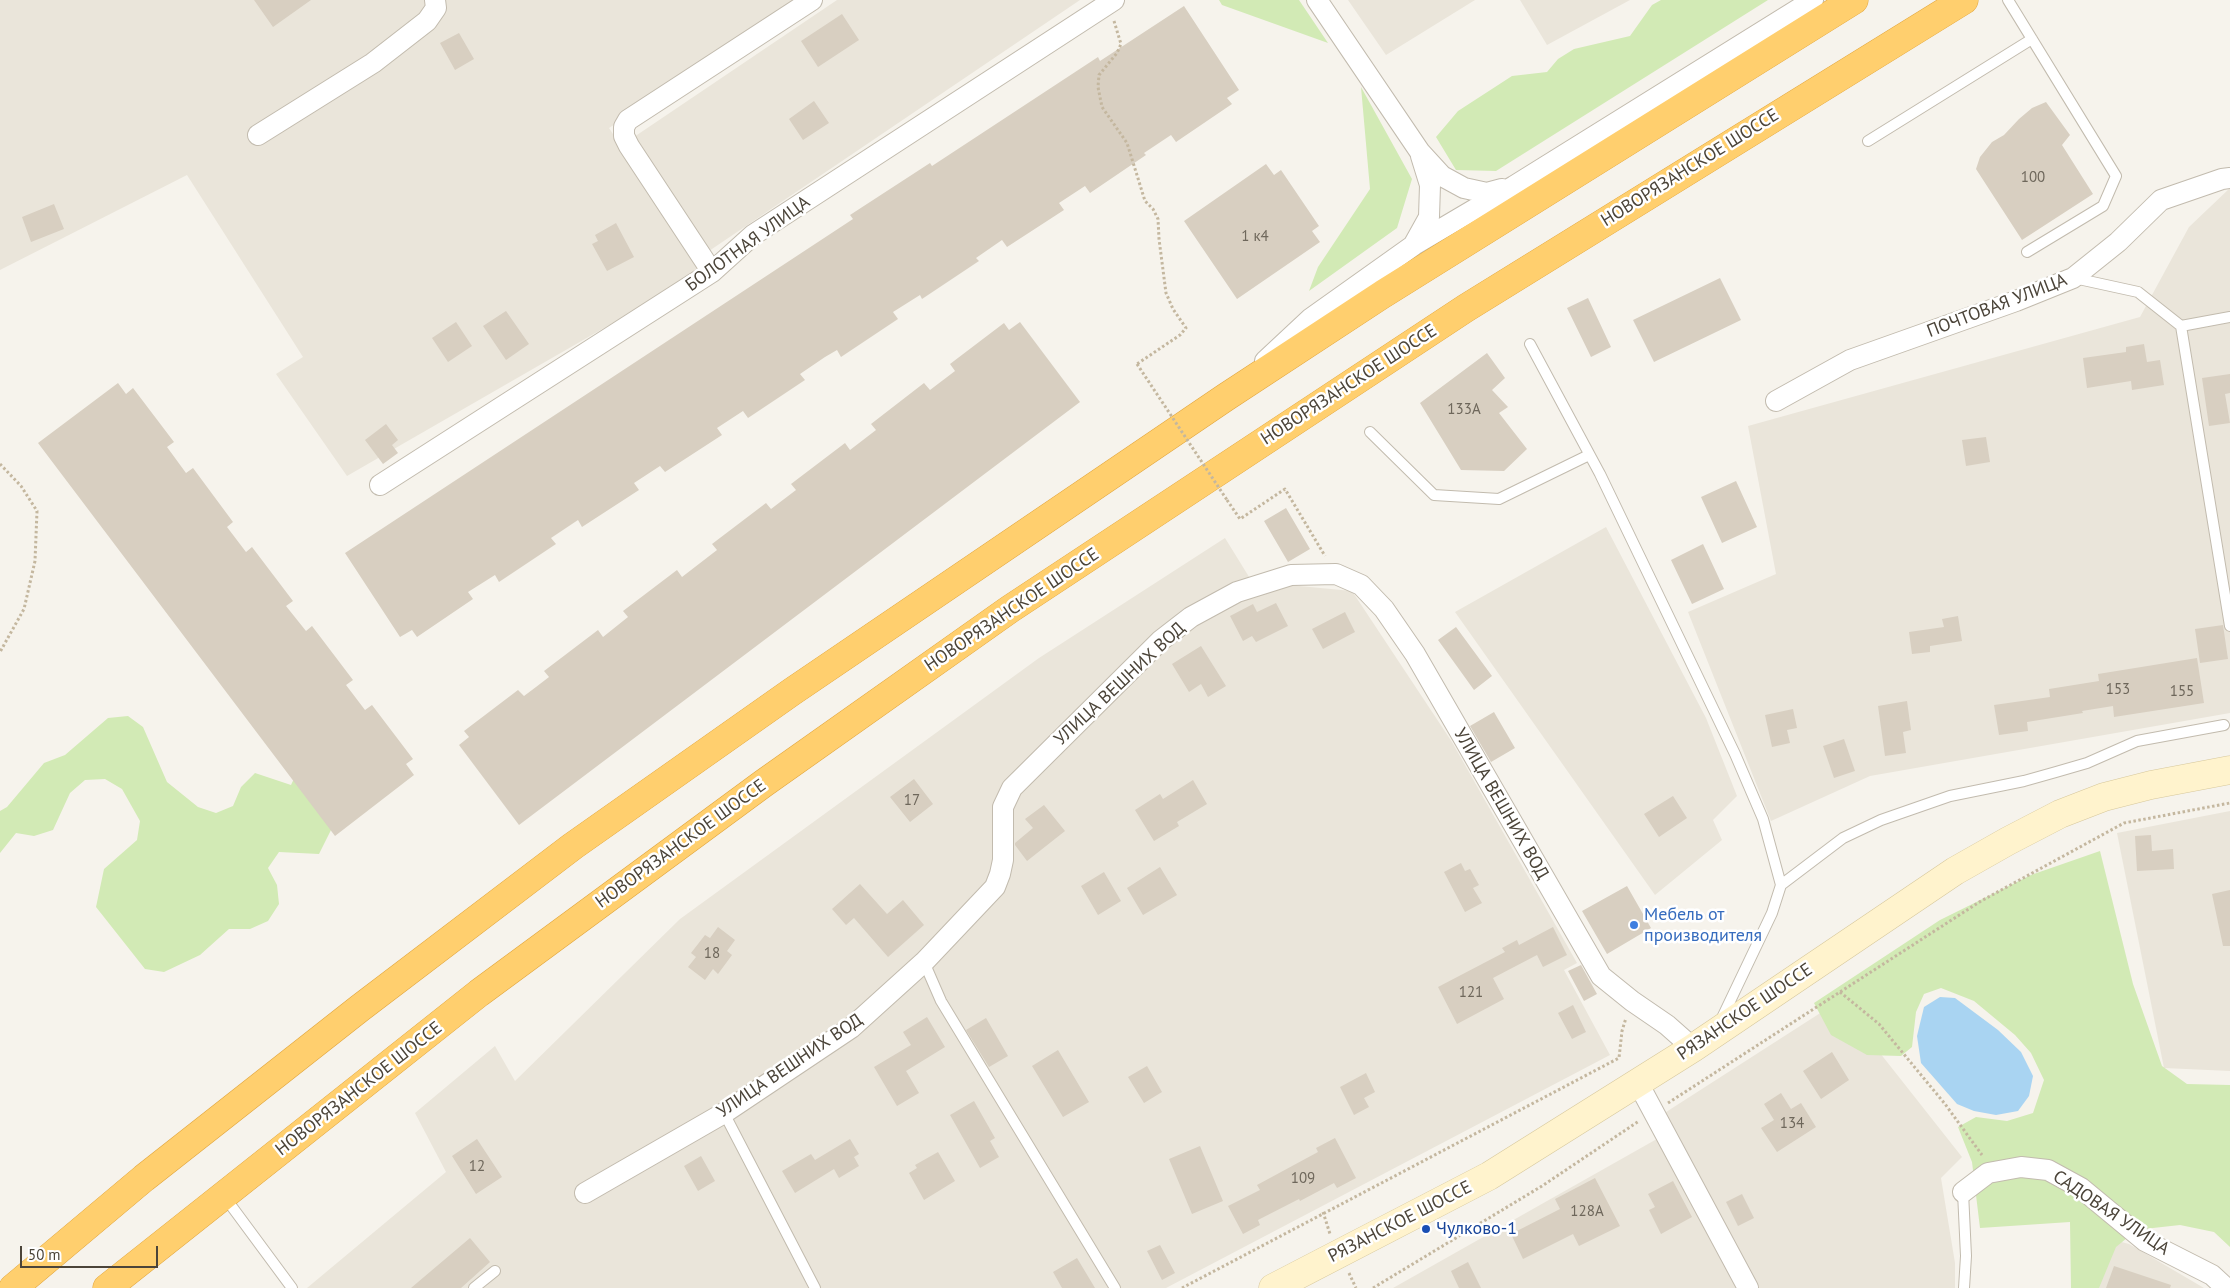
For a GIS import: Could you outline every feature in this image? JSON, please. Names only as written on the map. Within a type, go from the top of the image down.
[{"type":"highway","points":[[13,1288],[144,1178],[360,1008],[573,846],[793,691],[1226,398],[1384,294],[1854,0]]},
{"type":"highway","name":"НОВОРЯЗАНСКОЕ ШОССЕ","points":[[107,1288],[479,993],[764,783],[1010,609],[1466,308],[1964,0]]},
{"type":"main road","name":"РЯЗАНСКОЕ ШОССЕ","points":[[1273,1288],[1490,1176],[1694,1048],[1955,871],[2008,841],[2060,814],[2104,797],[2151,785],[2230,770]]},
{"type":"street","points":[[258,135],[373,62],[427,21],[436,8],[436,0]]},
{"type":"street","points":[[712,272],[629,146],[624,136],[624,128],[628,120],[812,0]]},
{"type":"street","name":"БОЛОТНАЯ УЛИЦА","points":[[380,485],[712,272],[753,235],[1114,0]]},
{"type":"street","points":[[1317,0],[1420,152],[1442,176],[1464,188],[1487,193],[1514,186]]},
{"type":"street","points":[[1226,398],[1310,319],[1414,245],[1514,186],[1813,0]]},
{"type":"street","points":[[1414,245],[1429,217],[1430,184],[1420,152]]},
{"type":"street","name":"ПОЧТОВАЯ УЛИЦА","points":[[1776,401],[1850,360],[2016,301],[2073,278],[2118,242],[2161,200],[2230,178]]},
{"type":"street","name":"УЛИЦА ВЕШНИХ ВОД","points":[[585,1193],[724,1112],[851,1028],[924,962],[995,887],[1003,860],[1003,807],[1012,788],[1160,641],[1191,617],[1237,592],[1291,575],[1336,574],[1361,585],[1384,609],[1415,654],[1601,976],[1632,1002],[1667,1025],[1694,1048]]},
{"type":"street","points":[[1638,1083],[1748,1288]]},
{"type":"street","name":"САДОВАЯ УЛИЦА","points":[[1964,1192],[1988,1174],[1995,1172],[2022,1167],[2048,1170],[2081,1188],[2145,1241],[2212,1275],[2226,1288]]},
{"type":"lane","points":[[2008,0],[2116,176],[2103,206],[2027,252]]},
{"type":"lane","points":[[1868,140],[2032,39]]},
{"type":"lane","points":[[2073,278],[2138,292],[2181,326],[2230,626]]},
{"type":"lane","points":[[2181,326],[2230,317]]},
{"type":"lane","points":[[1530,344],[1589,455],[1735,754],[1762,820],[1781,885],[1772,914],[1716,1032]]},
{"type":"lane","points":[[1370,432],[1434,495],[1499,499],[1589,455]]},
{"type":"lane","points":[[1781,885],[1843,838],[1881,820],[1950,796],[2024,781],[2086,763],[2137,741],[2224,725]]},
{"type":"lane","points":[[924,962],[941,1001],[1115,1288]]},
{"type":"lane","points":[[724,1112],[815,1288]]},
{"type":"lane","points":[[1964,1192],[1966,1256],[1964,1288]]},
{"type":"lane","points":[[224,1196],[292,1288]]},
{"type":"lane","points":[[474,1288],[495,1271]]},
{"type":"path","points":[[1114,0],[1114,23],[1121,44],[1117,53],[1099,75],[1098,87],[1102,107],[1127,143],[1145,201],[1153,209],[1158,219],[1166,292],[1173,309],[1186,328],[1180,335],[1136,364],[1240,519],[1285,488],[1336,574]]},
{"type":"path","points":[[0,464],[20,486],[36,511],[35,561],[24,610],[0,652]]},
{"type":"path","points":[[1373,1288],[1542,1186],[1790,1022],[1981,901],[2124,823],[2230,803]]},
{"type":"path","points":[[1840,992],[1879,1024],[1945,1104],[1995,1172]]},
{"type":"path","points":[[1182,1288],[1323,1212],[1619,1058],[1622,1031],[1632,1002]]},
{"type":"path","points":[[1323,1212],[1331,1239]]},
{"type":"path","points":[[1348,1272],[1356,1288]]},
{"type":"shaded area","points":[[0,0],[802,0],[609,128],[703,271],[347,476],[276,374],[303,357],[187,175],[0,270]]},
{"type":"shaded area","points":[[837,0],[1080,0],[709,251],[634,137]]},
{"type":"shaded area","points":[[1348,0],[1475,0],[1386,55]]},
{"type":"shaded area","points":[[1520,0],[1630,0],[1547,45]]},
{"type":"shaded area","points":[[2230,188],[2230,713],[1870,776],[1771,821],[1688,612],[1776,574],[1748,426],[2140,317],[2189,227]]},
{"type":"shaded area","points":[[1606,527],[1706,718],[1737,796],[1713,820],[1722,840],[1655,895],[1455,612]]},
{"type":"shaded area","points":[[1225,538],[1259,593],[1289,585],[1352,591],[1452,742],[1577,963],[1564,970],[1610,1055],[1166,1288],[307,1288],[446,1172],[415,1113],[495,1046],[515,1081],[680,919],[1039,658]]},
{"type":"shaded area","points":[[2230,811],[2230,1071],[2164,1068],[2117,833]]},
{"type":"shaded area","points":[[1839,1001],[1962,1157],[1941,1178],[1955,1263],[1955,1288],[1393,1288],[1671,1131],[1663,1114]]},
{"type":"shaded area","points":[[2099,1236],[2129,1244],[2204,1288],[2079,1288]]},
{"type":"green space","points":[[1219,0],[1299,0],[1328,43],[1222,5]]},
{"type":"green space","points":[[1661,0],[1768,0],[1496,171],[1456,170],[1436,137],[1458,111],[1512,76],[1547,72],[1558,59],[1574,49],[1630,36],[1652,5]]},
{"type":"green space","points":[[1361,87],[1412,179],[1397,228],[1309,291],[1318,267],[1370,189]]},
{"type":"green space","points":[[128,716],[143,727],[167,782],[198,807],[216,813],[233,806],[241,787],[255,773],[291,785],[299,768],[336,820],[319,854],[279,852],[268,868],[277,885],[279,904],[268,921],[250,929],[229,929],[200,955],[164,972],[145,969],[96,907],[104,869],[137,840],[140,821],[122,789],[105,779],[85,780],[70,793],[53,830],[34,836],[16,833],[0,853],[0,811],[7,807],[44,763],[65,755],[108,718]]},
{"type":"green space","points":[[2100,851],[2133,984],[2162,1066],[2187,1084],[2230,1085],[2230,1247],[2214,1232],[2180,1225],[2144,1229],[2133,1233],[2116,1247],[2099,1288],[2071,1288],[2070,1222],[1980,1228],[1972,1162],[1958,1127],[1976,1117],[2007,1121],[2033,1113],[2044,1080],[2031,1053],[2015,1035],[1974,1001],[1941,988],[1924,994],[1916,1012],[1912,1047],[1901,1056],[1867,1055],[1831,1035],[1814,1003],[1940,920],[2031,875]]},
{"type":"water","points":[[1940,997],[1955,998],[1998,1030],[2021,1052],[2033,1076],[2029,1096],[2018,1111],[1996,1115],[1974,1111],[1957,1104],[1921,1063],[1917,1036],[1924,1007]]},
{"type":"building","points":[[254,0],[311,0],[273,27]]},
{"type":"building","points":[[1184,6],[1239,90],[1227,98],[1232,104],[1176,142],[1171,135],[1144,153],[1146,155],[1090,193],[1085,186],[1059,203],[1064,210],[1007,247],[1002,240],[976,258],[979,261],[922,299],[920,295],[893,312],[898,319],[841,357],[837,350],[825,357],[800,374],[805,380],[748,418],[743,411],[717,428],[722,435],[665,472],[660,466],[634,483],[639,490],[582,527],[578,520],[551,538],[556,544],[499,582],[495,575],[468,592],[473,599],[417,637],[412,630],[400,637],[345,553],[853,219],[850,215],[930,163],[932,166],[1098,57],[1100,61]]},
{"type":"building","points":[[842,14],[859,40],[818,67],[801,41]]},
{"type":"building","points":[[459,33],[474,59],[455,70],[440,43]]},
{"type":"building","points":[[814,101],[829,123],[803,140],[789,119]]},
{"type":"building","points":[[2046,102],[2070,135],[2062,145],[2093,194],[2022,240],[1976,169],[1980,157],[1992,142],[2004,135],[2032,108]]},
{"type":"building","points":[[1266,164],[1274,175],[1281,170],[1319,226],[1312,231],[1320,242],[1237,299],[1184,221]]},
{"type":"building","points":[[54,204],[64,229],[31,242],[22,217]]},
{"type":"building","points":[[616,223],[634,257],[607,271],[592,244],[598,241],[595,235]]},
{"type":"building","points":[[1720,278],[1741,320],[1654,362],[1633,320]]},
{"type":"building","points":[[1588,298],[1611,347],[1591,357],[1567,308]]},
{"type":"building","points":[[506,311],[529,344],[506,360],[483,326]]},
{"type":"building","points":[[456,322],[472,346],[448,362],[432,338]]},
{"type":"building","points":[[1020,322],[1080,402],[519,825],[459,745],[469,737],[464,731],[518,690],[524,696],[536,687],[549,677],[544,671],[598,630],[603,637],[628,617],[623,611],[677,570],[682,577],[717,550],[712,544],[766,503],[771,509],[796,490],[791,484],[845,443],[850,450],[876,430],[871,424],[924,383],[930,390],[955,371],[950,364],[1004,323],[1009,330]]},
{"type":"building","points":[[2144,344],[2147,362],[2160,360],[2164,385],[2132,390],[2131,381],[2087,388],[2083,358],[2126,352],[2126,347]]},
{"type":"building","points":[[1487,353],[1505,378],[1492,390],[1508,407],[1499,413],[1527,449],[1504,471],[1461,470],[1420,403]]},
{"type":"building","points":[[2230,374],[2230,393],[2225,394],[2230,423],[2209,426],[2202,378]]},
{"type":"building","points":[[118,383],[126,394],[133,388],[174,442],[167,447],[186,473],[193,468],[233,522],[227,527],[246,552],[252,547],[293,601],[286,606],[306,631],[312,626],[353,680],[346,685],[365,710],[372,705],[413,759],[406,764],[414,775],[335,836],[38,443]]},
{"type":"building","points":[[386,424],[398,440],[392,445],[398,453],[383,464],[365,440]]},
{"type":"building","points":[[1986,437],[1990,462],[1966,466],[1962,440]]},
{"type":"building","points":[[1736,481],[1757,527],[1722,543],[1701,497]]},
{"type":"building","points":[[1286,508],[1310,549],[1288,562],[1264,521]]},
{"type":"building","points":[[1703,544],[1724,589],[1692,604],[1671,560]]},
{"type":"building","points":[[1276,603],[1288,626],[1256,642],[1252,636],[1243,641],[1230,616],[1253,604],[1257,612]]},
{"type":"building","points":[[1345,612],[1355,632],[1323,649],[1312,629]]},
{"type":"building","points":[[1958,616],[1962,641],[1930,646],[1930,652],[1912,654],[1909,632],[1944,627],[1942,619]]},
{"type":"building","points":[[2223,625],[2228,659],[2200,663],[2195,629]]},
{"type":"building","points":[[1456,627],[1492,676],[1474,690],[1438,640]]},
{"type":"building","points":[[1201,646],[1226,686],[1208,697],[1201,684],[1189,692],[1172,664]]},
{"type":"building","points":[[2197,658],[2204,703],[2114,717],[2113,706],[2027,722],[2028,731],[1999,735],[1994,705],[2050,697],[2049,689],[2099,681],[2098,674]]},
{"type":"building","points":[[1907,701],[1911,730],[1903,732],[1906,753],[1885,756],[1878,706]]},
{"type":"building","points":[[1793,709],[1797,728],[1787,730],[1790,743],[1772,747],[1765,715]]},
{"type":"building","points":[[1494,712],[1515,748],[1491,762],[1470,726]]},
{"type":"building","points":[[1844,739],[1855,771],[1834,778],[1823,746]]},
{"type":"building","points":[[914,779],[933,804],[910,822],[890,797]]},
{"type":"building","points":[[1193,780],[1207,804],[1177,822],[1179,826],[1154,841],[1135,810],[1160,794],[1163,799]]},
{"type":"building","points":[[1673,796],[1687,818],[1659,837],[1644,814]]},
{"type":"building","points":[[1044,805],[1065,831],[1027,861],[1015,843],[1033,828],[1025,819]]},
{"type":"building","points":[[2151,835],[2152,851],[2173,849],[2174,869],[2137,871],[2135,836]]},
{"type":"building","points":[[1461,863],[1465,871],[1470,869],[1479,885],[1473,888],[1482,903],[1465,912],[1444,872]]},
{"type":"building","points":[[1160,867],[1177,895],[1143,915],[1127,888]]},
{"type":"building","points":[[1104,872],[1121,901],[1098,915],[1081,886]]},
{"type":"building","points":[[860,884],[887,914],[903,900],[924,925],[888,957],[854,918],[846,925],[832,909]]},
{"type":"building","points":[[1627,886],[1651,928],[1607,954],[1582,911]]},
{"type":"building","points":[[2230,890],[2230,946],[2223,946],[2212,894]]},
{"type":"building","points":[[718,927],[735,940],[727,951],[732,955],[718,974],[713,969],[705,980],[688,967],[696,957],[691,953],[705,935],[710,938]]},
{"type":"building","points":[[1553,927],[1567,955],[1543,967],[1537,955],[1493,978],[1504,999],[1457,1024],[1438,987],[1505,952],[1502,948],[1517,940],[1519,945]]},
{"type":"building","points":[[1581,965],[1597,994],[1584,1001],[1568,971]]},
{"type":"building","points":[[1573,1005],[1586,1032],[1572,1039],[1558,1013]]},
{"type":"building","points":[[927,1017],[945,1047],[906,1071],[919,1093],[897,1106],[874,1067],[911,1045],[903,1032]]},
{"type":"building","points":[[986,1018],[1008,1056],[989,1067],[966,1030]]},
{"type":"building","points":[[1058,1050],[1089,1102],[1063,1117],[1032,1066]]},
{"type":"building","points":[[1832,1052],[1849,1080],[1821,1099],[1803,1071]]},
{"type":"building","points":[[1147,1066],[1162,1092],[1144,1103],[1128,1077]]},
{"type":"building","points":[[1366,1073],[1375,1092],[1364,1098],[1369,1107],[1354,1115],[1340,1087]]},
{"type":"building","points":[[1781,1093],[1791,1109],[1801,1103],[1816,1127],[1777,1152],[1761,1128],[1774,1120],[1764,1104]]},
{"type":"building","points":[[974,1101],[995,1138],[990,1141],[999,1157],[980,1168],[950,1115]]},
{"type":"building","points":[[1335,1138],[1356,1178],[1337,1188],[1334,1183],[1300,1201],[1299,1199],[1258,1220],[1260,1225],[1243,1234],[1228,1206],[1260,1190],[1257,1185],[1318,1152],[1316,1148]]},
{"type":"building","points":[[477,1139],[502,1177],[476,1194],[452,1156]]},
{"type":"building","points":[[850,1139],[859,1154],[854,1157],[859,1166],[839,1178],[834,1169],[795,1193],[782,1171],[811,1154],[815,1160]]},
{"type":"building","points":[[1200,1146],[1223,1201],[1192,1214],[1169,1159]]},
{"type":"building","points":[[938,1152],[955,1181],[924,1200],[909,1173],[917,1168],[915,1165]]},
{"type":"building","points":[[701,1156],[715,1181],[698,1191],[684,1166]]},
{"type":"building","points":[[1595,1178],[1620,1226],[1579,1246],[1573,1234],[1523,1259],[1511,1234],[1560,1209],[1555,1199]]},
{"type":"building","points":[[1673,1181],[1692,1217],[1661,1234],[1649,1210],[1655,1207],[1648,1194]]},
{"type":"building","points":[[1742,1194],[1754,1218],[1738,1226],[1726,1202]]},
{"type":"building","points":[[470,1238],[490,1262],[461,1288],[411,1288]]},
{"type":"building","points":[[1160,1245],[1175,1273],[1162,1280],[1147,1251]]},
{"type":"building","points":[[1077,1258],[1095,1288],[1062,1288],[1053,1272]]},
{"type":"building","points":[[1468,1262],[1481,1288],[1459,1288],[1451,1271]]},
{"type":"building","points":[[2114,1266],[2171,1285],[2170,1288],[2106,1288]]},
{"type":"place","name":"Мебель от производителя","points":[[1634,925]]},
{"type":"place","name":"Чулково-1","points":[[1426,1229]]}]
